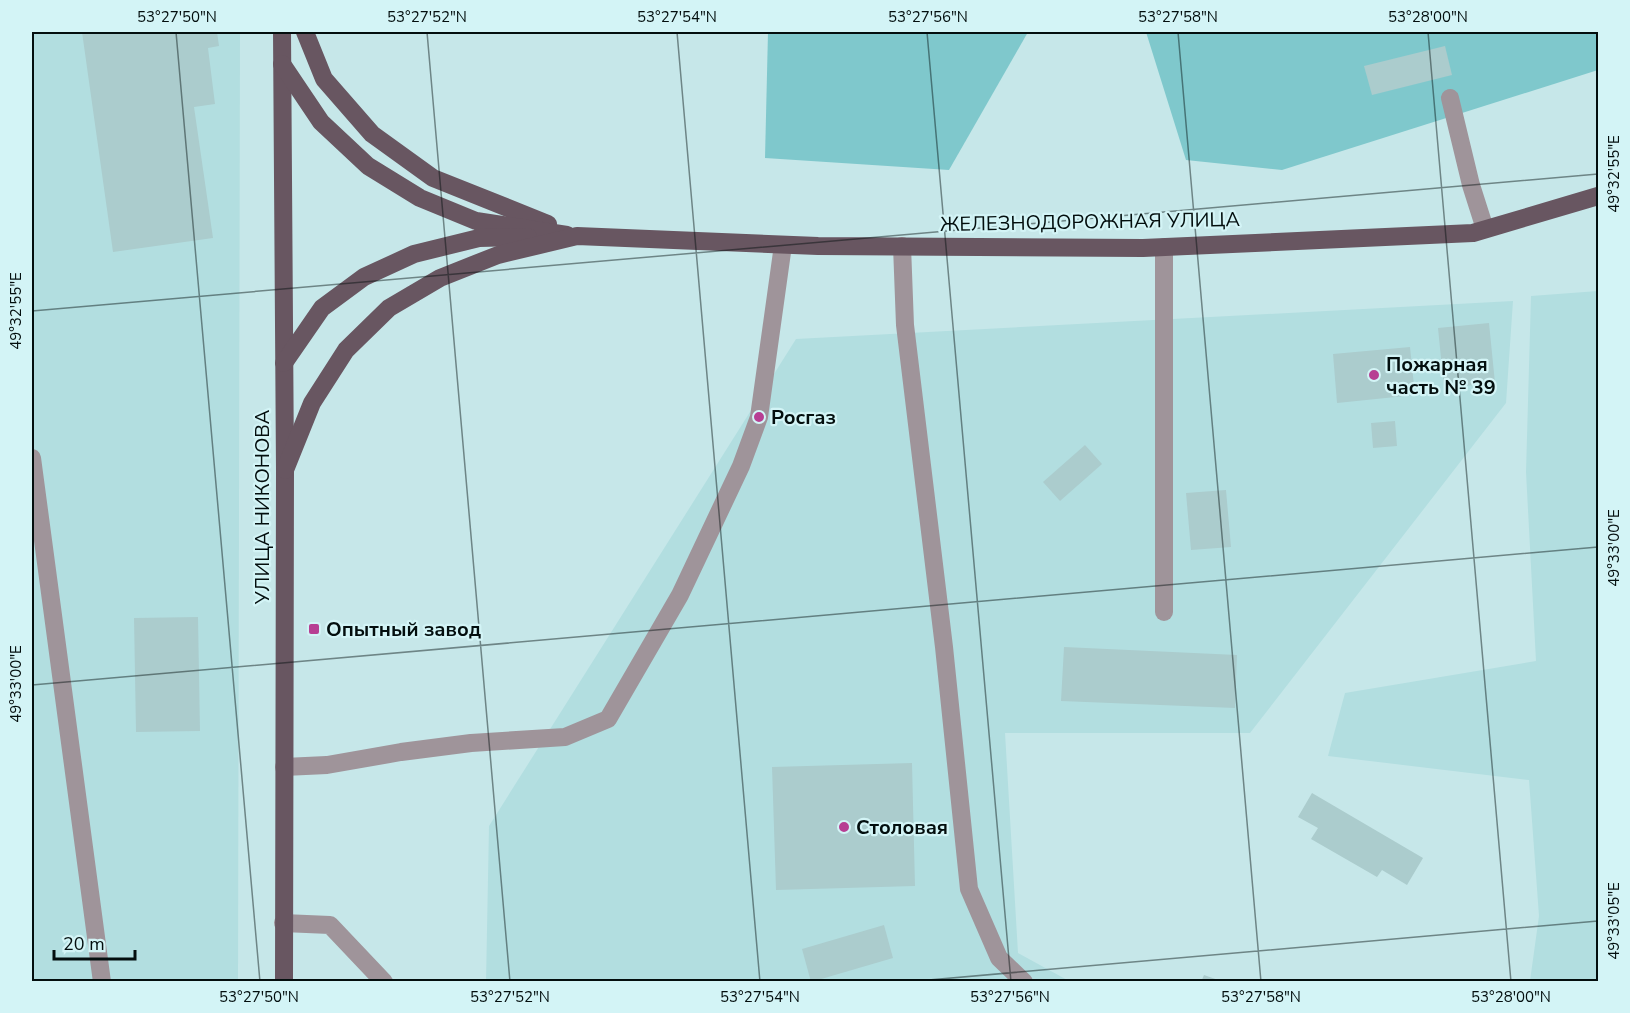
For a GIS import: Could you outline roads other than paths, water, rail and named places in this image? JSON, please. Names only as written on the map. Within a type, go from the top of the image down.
[{"type":"main road","name":"УЛИЦА НИКОНОВА","points":[[282,32],[285,470],[284,981]]},
{"type":"main road","name":"ЖЕЛЕЗНОДОРОЖНАЯ УЛИЦА","points":[[305,32],[324,79],[372,134],[433,178],[578,236]]},
{"type":"main road","points":[[282,64],[321,122],[368,166],[420,198],[477,220],[578,236]]},
{"type":"main road","name":"ЖЕЛЕЗНОДОРОЖНАЯ УЛИЦА","points":[[285,470],[312,404],[346,350],[390,308],[440,278],[498,255],[578,236],[783,245],[1164,247],[1473,232],[1599,196]]},
{"type":"main road","points":[[284,363],[322,308],[364,277],[414,254],[479,238],[578,236]]},
{"type":"lane","points":[[1450,98],[1471,185],[1485,229]]},
{"type":"lane","points":[[284,767],[327,765],[471,743],[565,737],[608,719],[680,595],[741,466],[759,417],[783,245]]},
{"type":"lane","points":[[902,246],[905,325],[944,647],[969,890],[999,958],[1024,981]]},
{"type":"lane","points":[[1164,247],[1164,612]]},
{"type":"lane","points":[[32,458],[102,981]]},
{"type":"lane","points":[[283,923],[330,925],[384,981]]},
{"type":"place","name":"Пожарная часть № 39","points":[[1374,375]]},
{"type":"place","name":"Росгаз","points":[[759,417]]},
{"type":"place","name":"Опытный завод","points":[[314,629]]},
{"type":"place","name":"Столовая","points":[[844,827]]}]
